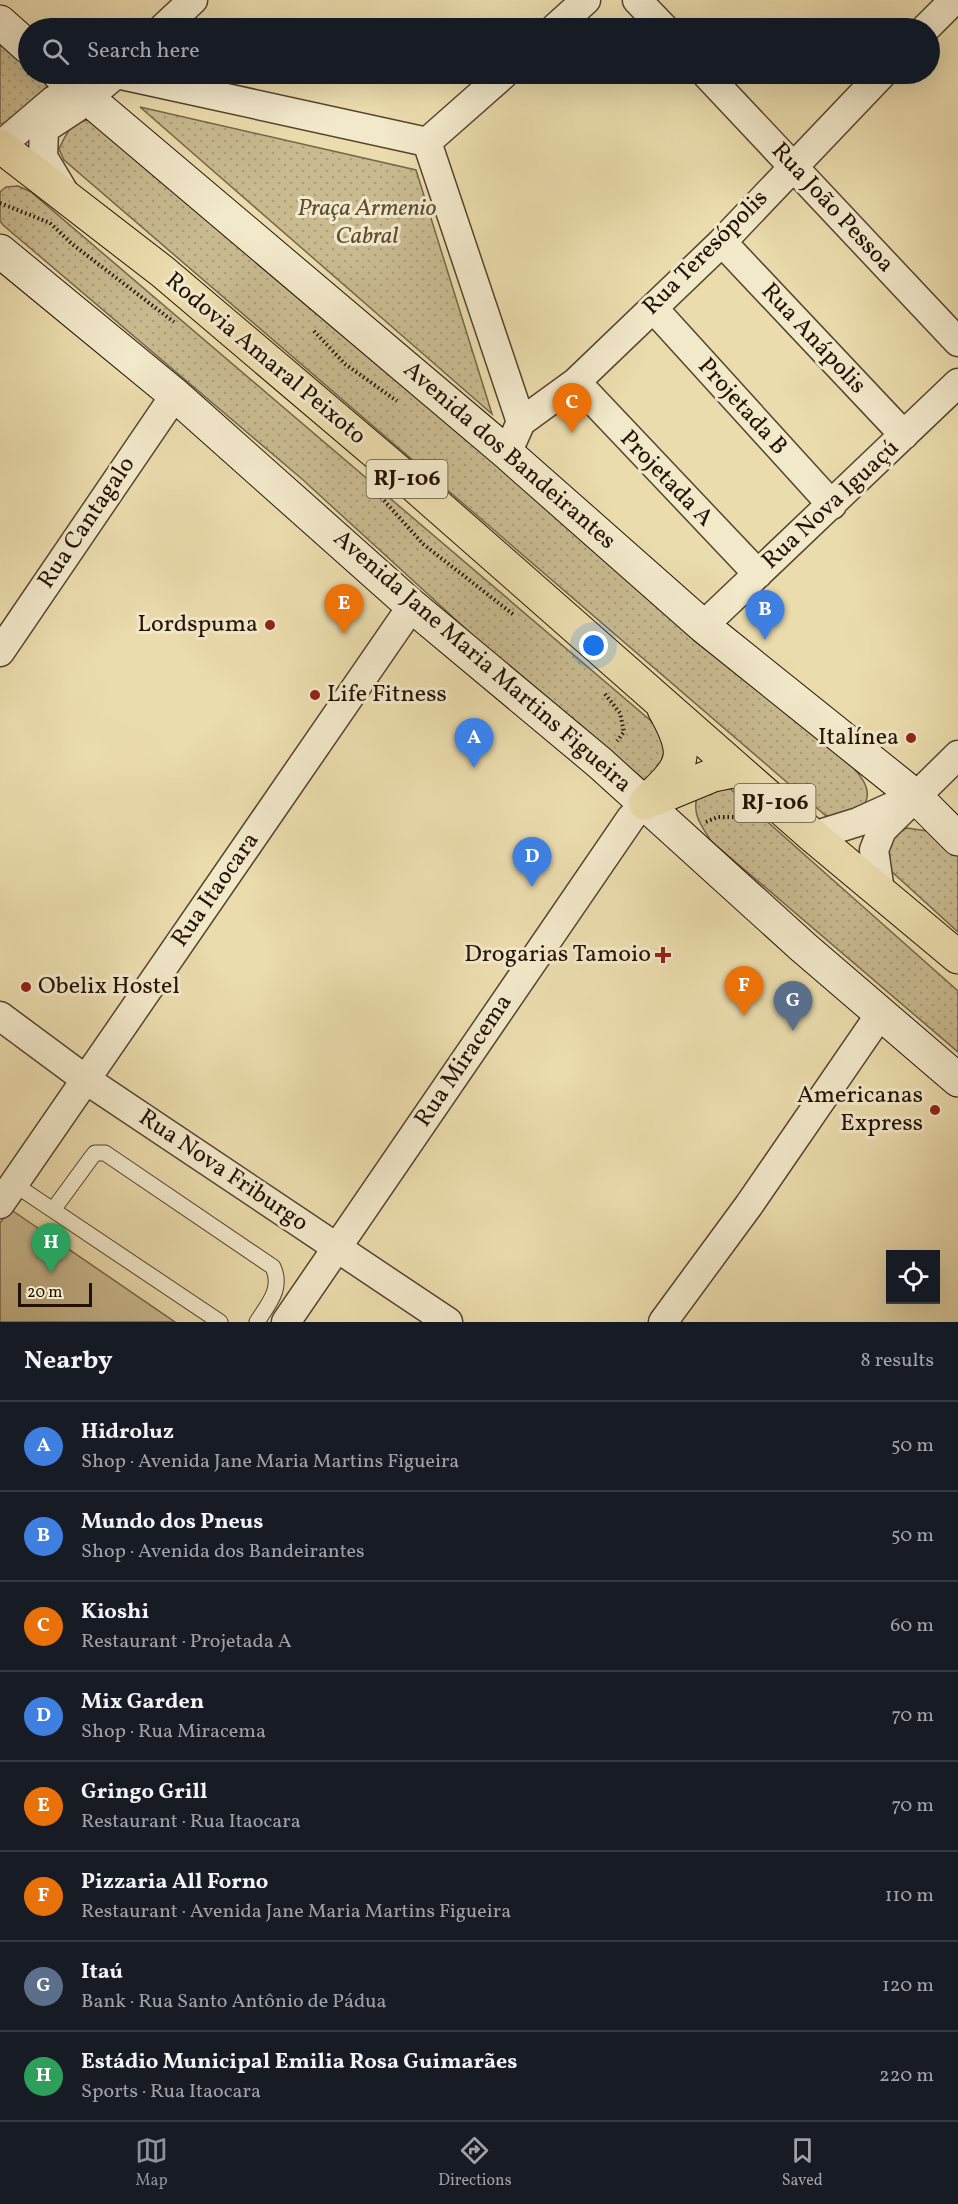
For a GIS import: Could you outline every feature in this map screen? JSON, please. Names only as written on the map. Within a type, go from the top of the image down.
[{"type":"highway","name":"Rodovia Amaral Peixoto","points":[[0,146],[162,272],[389,464],[813,836],[958,957]]},
{"type":"highway","points":[[645,803],[672,777],[679,762],[680,737],[660,702]]},
{"type":"highway","points":[[645,803],[713,775],[737,770]]},
{"type":"main road","points":[[0,22],[18,38]]},
{"type":"main road","name":"Avenida dos Bandeirantes","points":[[71,84],[507,453],[703,626],[915,796],[958,839]]},
{"type":"main road","name":"Avenida Jane Maria Martins Figueira","points":[[0,251],[175,395],[412,606],[600,763],[803,947],[958,1080]]},
{"type":"street","points":[[174,18],[193,0]]},
{"type":"street","points":[[566,18],[586,0]]},
{"type":"street","points":[[637,0],[654,18]]},
{"type":"street","points":[[936,18],[954,0]]},
{"type":"street","points":[[68,199],[43,157],[44,129],[76,108],[104,84]]},
{"type":"street","points":[[163,84],[427,142]]},
{"type":"street","points":[[427,142],[493,84]]},
{"type":"street","name":"Rua João Pessoa","points":[[715,84],[958,342]]},
{"type":"street","name":"Rua Teresópolis","points":[[521,422],[576,382],[722,242],[792,165],[872,84]]},
{"type":"street","points":[[0,146],[62,94],[87,97]]},
{"type":"street","points":[[427,142],[521,422],[507,453]]},
{"type":"street","name":"Rua Anápolis","points":[[722,242],[904,435]]},
{"type":"street","name":"Projetada B","points":[[653,308],[832,505]]},
{"type":"street","name":"Projetada A","points":[[576,382],[758,574]]},
{"type":"street","name":"Rua Nova Iguaçú","points":[[703,626],[958,383]]},
{"type":"street","name":"Rua Cantagalo","points":[[0,652],[175,395]]},
{"type":"street","name":"Rua Itaocara","points":[[7,1194],[412,606]]},
{"type":"street","points":[[880,891],[874,850],[882,830],[958,755]]},
{"type":"street","points":[[813,836],[858,822],[915,796]]},
{"type":"street","name":"Rua Miracema","points":[[286,1322],[631,818],[645,803]]},
{"type":"street","points":[[663,1322],[749,1205],[881,1013]]},
{"type":"street","name":"Rua Nova Friburgo","points":[[0,1016],[86,1079],[448,1322]]},
{"type":"lane","points":[[53,1210],[95,1153],[105,1153],[273,1268],[278,1278],[278,1287],[257,1322]]},
{"type":"lane","points":[[7,1194],[53,1210],[220,1322]]},
{"type":"path","points":[[0,203],[50,223],[72,244],[177,325]]},
{"type":"path","points":[[375,491],[423,544],[519,618]]},
{"type":"path","points":[[600,763],[624,732],[620,712],[601,689]]},
{"type":"path","points":[[702,823],[718,817],[754,817]]},
{"type":"green space","points":[[0,41],[18,56],[18,84],[51,84],[53,86],[7,129],[0,123]]},
{"type":"green space","name":"Praça Armenio Cabral","points":[[140,107],[416,170],[492,414]]},
{"type":"green space","points":[[87,120],[100,123],[837,750],[865,784],[867,800],[862,807],[841,820],[825,815],[64,160],[59,149],[66,134],[76,124]]},
{"type":"green space","points":[[18,186],[31,192],[657,726],[666,745],[661,763],[648,783],[489,650],[302,479],[3,225],[0,221],[0,192],[6,187]]},
{"type":"green space","points":[[726,785],[958,991],[958,1052],[711,841],[697,815],[697,797]]},
{"type":"green space","points":[[907,828],[934,832],[958,853],[958,932],[890,870],[888,851],[892,840]]},
{"type":"green space","points":[[10,1209],[175,1322],[0,1322],[0,1223]]},
{"type":"place","name":"Kioshi","points":[[572,433]]},
{"type":"place","name":"Lordspuma","points":[[270,625]]},
{"type":"place","name":"Gringo Grill","points":[[344,634]]},
{"type":"place","name":"Mundo dos Pneus","points":[[765,640]]},
{"type":"place","name":"Life Fitness","points":[[315,695]]},
{"type":"place","name":"Italínea","points":[[911,738]]},
{"type":"place","name":"Hidroluz","points":[[474,768]]},
{"type":"place","name":"Mix Garden","points":[[532,887]]},
{"type":"place","name":"Drogarias Tamoio","points":[[663,955]]},
{"type":"place","name":"Obelix Hostel","points":[[26,987]]},
{"type":"place","name":"Pizzaria All Forno","points":[[744,1016]]},
{"type":"place","name":"Itaú","points":[[793,1031]]},
{"type":"place","name":"Americanas Express","points":[[935,1110]]},
{"type":"place","name":"Estádio Municipal Emilia Rosa Guimarães","points":[[51,1273]]}]
